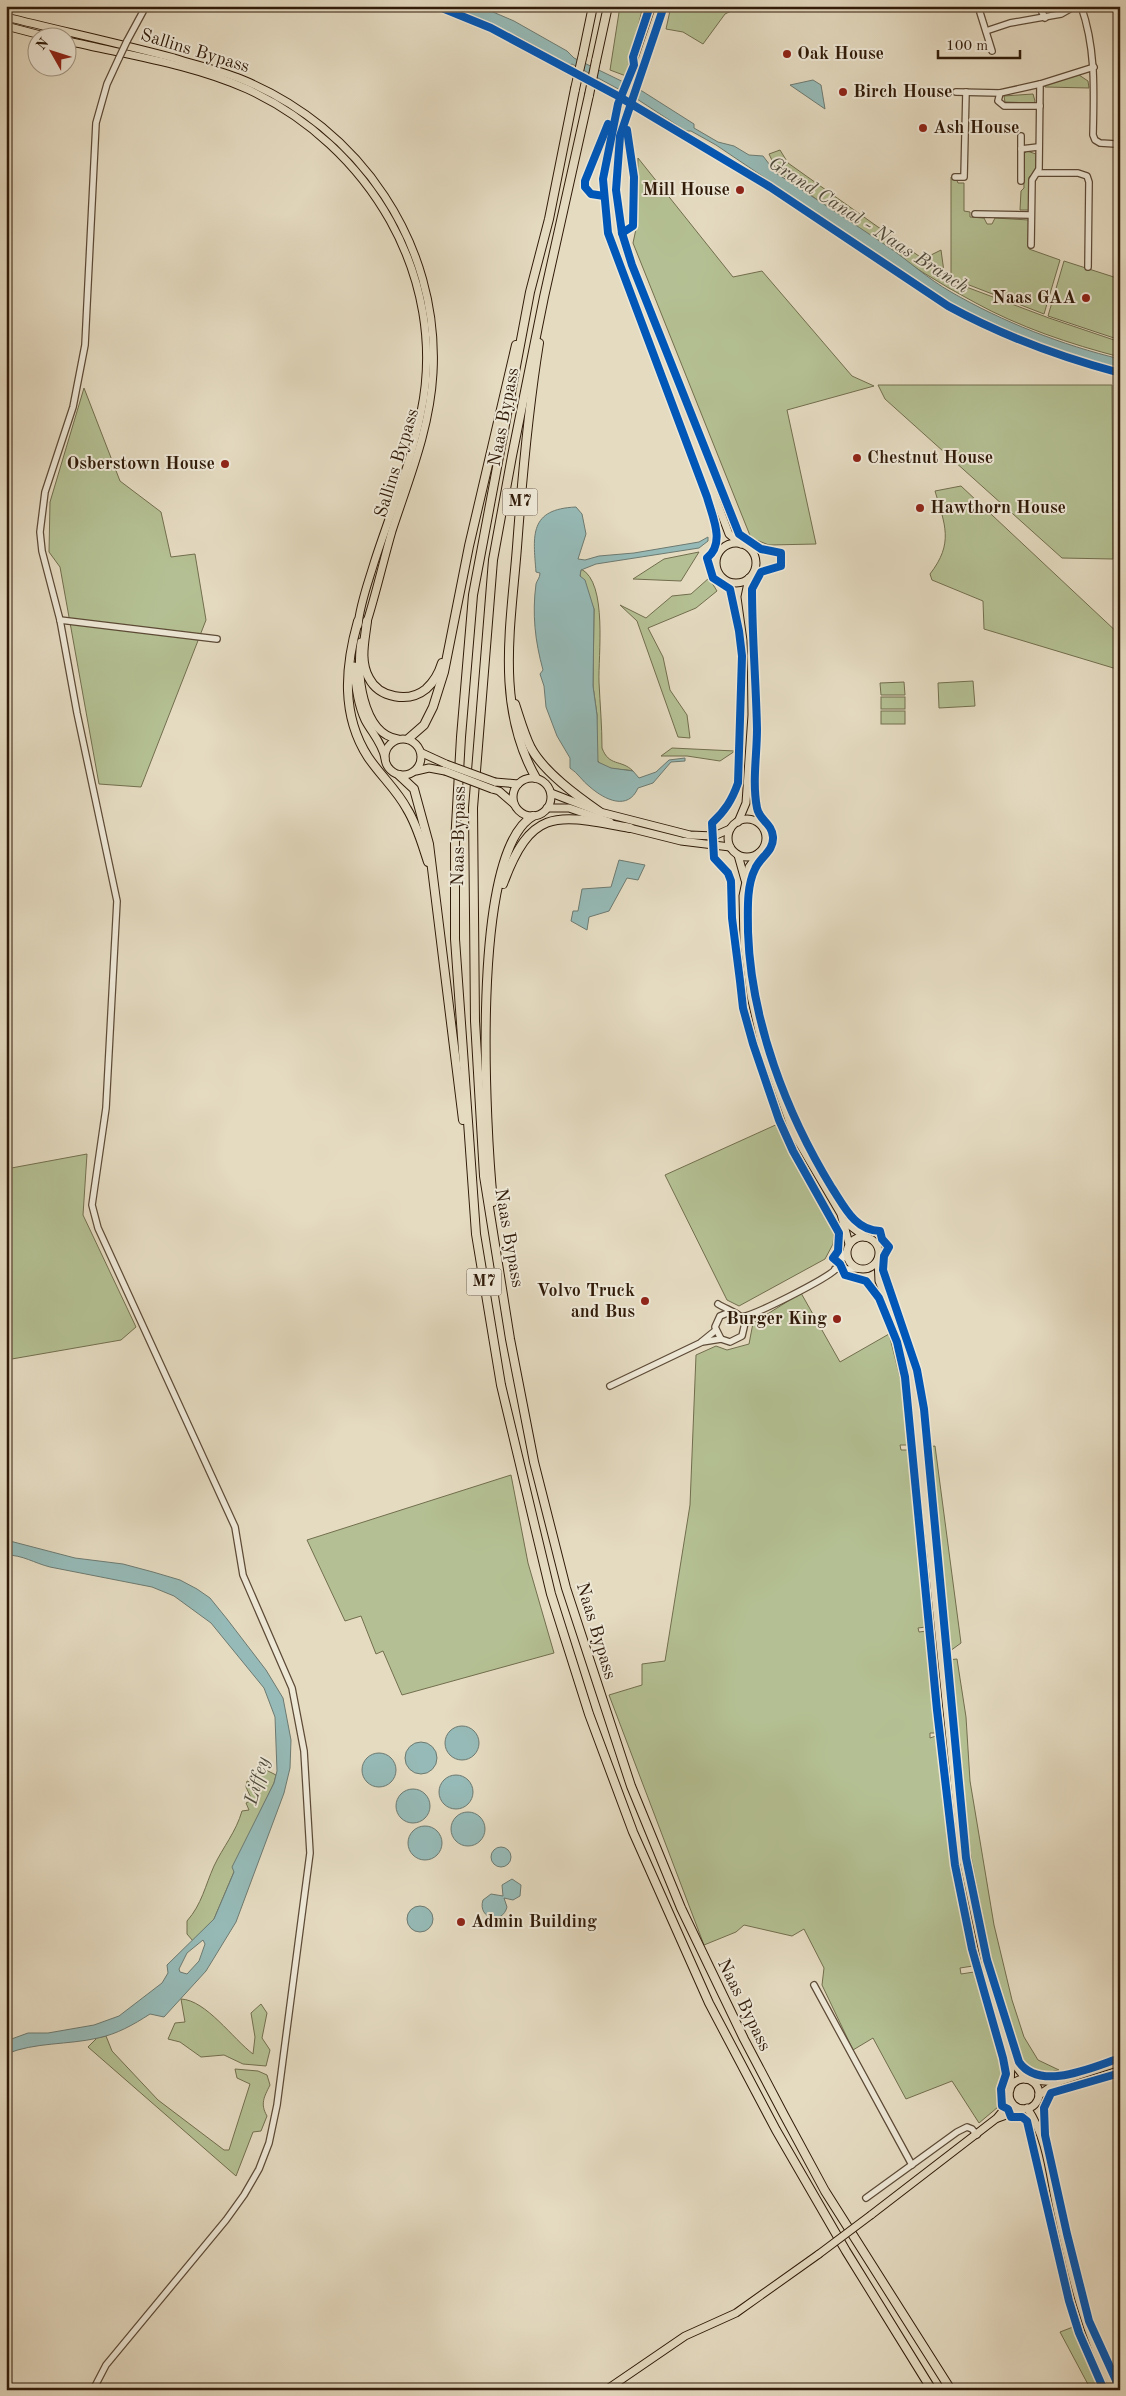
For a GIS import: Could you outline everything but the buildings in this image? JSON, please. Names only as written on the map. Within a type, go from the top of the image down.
[{"type":"highway","name":"Naas Bypass","points":[[593,6],[549,219],[530,292],[473,595],[460,737],[455,843],[455,939],[476,1234],[501,1385],[551,1594],[589,1714],[633,1832],[709,2004],[776,2130],[846,2251],[932,2390]]},
{"type":"highway","name":"Naas Bypass","points":[[608,6],[560,223],[512,456],[493,560],[473,808],[475,1021],[484,1176],[499,1260],[510,1339],[534,1462],[566,1588],[591,1669],[631,1786],[681,1908],[744,2039],[784,2115],[825,2191],[951,2390]]},
{"type":"highway","name":"M7","points":[[408,739],[424,725],[433,707],[444,672],[469,546],[512,360],[549,219]]},
{"type":"highway","name":"M7","points":[[536,778],[520,746],[513,715],[508,676],[508,639],[523,467],[538,349],[560,223]]},
{"type":"highway","name":"M7","points":[[358,621],[347,669],[350,713],[359,740],[368,757],[407,807],[421,839],[434,880]]},
{"type":"highway","name":"M7","points":[[367,621],[364,665],[373,684],[391,696],[413,696],[425,689],[435,679],[449,646]]},
{"type":"highway","name":"M7","points":[[510,692],[524,732],[538,760],[571,790],[600,812]]},
{"type":"highway","name":"M7","points":[[399,775],[414,789],[429,844],[459,1098],[470,1161]]},
{"type":"highway","name":"M7","points":[[499,1260],[486,1099],[485,1026],[494,907],[496,890],[512,843],[523,824],[533,816]]},
{"type":"highway","name":"M7","points":[[494,907],[520,845],[527,836],[546,823],[562,818],[630,828]]},
{"type":"main road","points":[[551,793],[600,812],[690,835],[714,836],[730,829],[738,822],[746,803],[752,715],[751,640],[745,597],[749,578],[754,570],[755,558],[750,549],[729,534],[618,241],[612,211],[610,169],[617,131],[660,6]]},
{"type":"main road","name":"Sallins Bypass","points":[[6,17],[221,71],[288,102],[326,128],[353,154],[384,193],[400,220],[422,276],[430,316],[434,374],[429,411],[419,453],[393,530],[359,653],[360,687],[379,729],[390,738],[398,739]]},
{"type":"main road","points":[[6,26],[28,32]]},
{"type":"main road","name":"Sallins Bypass","points":[[78,43],[203,74],[246,89],[284,108],[329,142],[357,171],[384,209],[401,240],[417,287],[422,314],[426,373],[416,440],[367,584],[358,621],[354,665],[356,690],[362,713],[382,748],[385,758]]},
{"type":"main road","points":[[729,534],[725,546],[718,555],[716,565],[720,575],[740,588],[745,597]]},
{"type":"main road","points":[[725,546],[741,544]]},
{"type":"main road","points":[[734,583],[749,578]]},
{"type":"main road","points":[[445,768],[421,768],[414,772],[399,775],[391,770],[385,758],[388,746],[398,739],[408,739],[417,744],[422,754],[445,768],[494,786],[524,814],[533,816],[547,808],[569,808],[630,828],[681,841],[730,846]]},
{"type":"main road","points":[[414,772],[421,762],[422,754]]},
{"type":"main road","points":[[515,805],[513,794],[518,784],[526,778],[536,778],[546,783],[551,793],[551,801],[547,808]]},
{"type":"main road","points":[[494,786],[518,784]]},
{"type":"main road","points":[[746,803],[754,821],[765,833],[765,844],[749,867],[745,881],[744,944],[751,996],[762,1045],[794,1134],[844,1221],[849,1244]]},
{"type":"main road","points":[[738,822],[754,821]]},
{"type":"main road","points":[[730,829],[728,835],[730,846],[738,855],[745,881]]},
{"type":"main road","points":[[738,855],[749,857],[759,853]]},
{"type":"main road","points":[[606,2390],[685,2336],[736,2313],[820,2254],[977,2135],[997,2118],[1007,2106],[1011,2060],[993,2000],[962,1855],[913,1384],[900,1332],[879,1281],[877,1245],[844,1221]]},
{"type":"main road","points":[[864,1236],[856,1238],[849,1244],[846,1252],[848,1261],[879,1281]]},
{"type":"main road","points":[[862,1269],[874,1264],[878,1260]]},
{"type":"main road","points":[[1011,2060],[1028,2080],[1037,2086],[1037,2122],[1086,2329],[1114,2390]]},
{"type":"main road","points":[[997,2118],[1025,2109],[1058,2082],[1120,2062]]},
{"type":"main road","points":[[1009,2092],[1017,2081],[1058,2082]]},
{"type":"main road","points":[[1009,2092],[1012,2102],[1025,2109],[1037,2122]]},
{"type":"street","points":[[93,2390],[106,2365],[226,2220],[259,2169],[269,2143],[277,2105],[310,1853],[304,1751],[292,1688],[243,1575],[235,1527],[98,1228],[92,1205],[106,1108],[117,900],[114,875],[77,713],[60,620],[42,551],[41,514],[45,492],[73,406],[86,345],[96,123],[107,84],[127,40],[146,6]]},
{"type":"street","points":[[437,6],[491,28],[618,96],[770,186],[948,306],[969,318],[1024,342],[1120,373]]},
{"type":"street","points":[[978,6],[992,50]]},
{"type":"street","points":[[1039,6],[1045,18]]},
{"type":"street","points":[[986,31],[1010,23],[1061,14],[1075,6]]},
{"type":"street","points":[[1081,6],[1090,34],[1094,68],[1093,135],[1095,140],[1100,143],[1116,144]]},
{"type":"street","points":[[956,92],[1000,93],[1040,84],[1094,68]]},
{"type":"street","points":[[1031,245],[1032,180],[1038,173],[1040,84]]},
{"type":"street","points":[[955,177],[964,177],[966,92]]},
{"type":"street","points":[[1000,93],[998,101],[1004,106],[1040,106]]},
{"type":"street","points":[[1021,136],[1021,181]]},
{"type":"street","points":[[1021,149],[1038,147]]},
{"type":"street","points":[[1038,173],[1078,173],[1088,178],[1088,267]]},
{"type":"street","points":[[975,214],[1031,214]]},
{"type":"street","points":[[60,620],[216,639]]},
{"type":"street","points":[[836,1269],[846,1252]]},
{"type":"street","points":[[720,1316],[718,1304],[741,1317],[751,1316],[836,1269],[862,1269]]},
{"type":"street","points":[[721,1339],[716,1330],[716,1322],[720,1316],[730,1312]]},
{"type":"street","points":[[700,1342],[721,1339],[735,1341],[742,1336],[751,1316]]},
{"type":"street","points":[[741,1317],[745,1326]]},
{"type":"street","points":[[610,1386],[700,1342],[716,1330]]},
{"type":"street","points":[[814,1984],[912,2164]]},
{"type":"street","points":[[866,2198],[967,2127],[972,2129],[977,2135]]},
{"type":"green space","points":[[620,6],[643,6],[626,76],[610,70]]},
{"type":"green space","points":[[671,6],[731,6],[731,11],[725,14],[703,44],[683,32],[666,29]]},
{"type":"green space","points":[[1079,75],[1088,81],[1089,88],[1045,87],[1045,85]]},
{"type":"green space","points":[[1033,94],[1034,103],[1005,102],[1004,96]]},
{"type":"green space","points":[[780,150],[788,163],[923,259],[941,250],[945,279],[1120,342],[1120,357],[1027,327],[991,311],[948,288],[873,240],[777,171],[769,154]]},
{"type":"green space","points":[[1027,151],[1036,154],[1036,170],[1029,177],[1029,210],[1020,210],[1021,191],[1024,188],[1023,155]]},
{"type":"green space","points":[[638,158],[733,277],[762,271],[852,376],[874,386],[787,410],[816,544],[769,545],[751,538],[633,243],[636,229]]},
{"type":"green space","points":[[951,177],[956,178],[958,183],[964,183],[964,211],[970,212],[970,217],[984,218],[987,224],[992,224],[995,218],[1029,220],[1029,249],[1060,260],[1044,314],[951,278]]},
{"type":"green space","name":"Naas GAA","points":[[1064,261],[1120,279],[1120,340],[1048,316]]},
{"type":"green space","points":[[878,385],[1112,385],[1113,559],[1062,558],[885,399]]},
{"type":"green space","points":[[84,388],[120,481],[161,512],[171,557],[195,554],[206,620],[141,787],[99,784],[60,567],[49,552],[50,502]]},
{"type":"green space","points":[[961,486],[1120,635],[1120,670],[984,629],[983,601],[932,580],[930,574],[938,563],[945,543],[944,524],[935,491]]},
{"type":"green space","points":[[699,552],[681,581],[633,579],[664,559]]},
{"type":"green space","points":[[581,569],[589,577],[595,589],[600,621],[599,682],[602,748],[608,758],[629,767],[633,771],[603,766],[596,758],[597,715],[593,686],[594,609],[580,576]]},
{"type":"green space","points":[[709,578],[717,591],[696,608],[648,628],[663,657],[670,690],[687,715],[690,738],[678,737],[637,621],[620,605],[646,618],[672,596],[691,594]]},
{"type":"green space","points":[[973,681],[975,706],[939,708],[938,683]]},
{"type":"green space","points":[[904,682],[905,695],[881,695],[880,683]]},
{"type":"green space","points":[[881,697],[905,697],[905,709],[881,709]]},
{"type":"green space","points":[[881,711],[905,711],[905,724],[881,724]]},
{"type":"green space","points":[[672,748],[735,751],[720,761],[687,756],[661,756]]},
{"type":"green space","points":[[780,1123],[782,1135],[834,1234],[833,1244],[825,1259],[739,1306],[727,1300],[665,1175]]},
{"type":"green space","points":[[87,1154],[83,1215],[136,1327],[121,1340],[6,1360],[6,1169]]},
{"type":"green space","points":[[801,1293],[840,1362],[889,1334],[902,1385],[909,1445],[900,1445],[901,1450],[910,1450],[926,1627],[918,1628],[919,1632],[927,1631],[937,1733],[930,1733],[930,1738],[936,1736],[949,1848],[973,1966],[960,1968],[961,1974],[974,1972],[1003,2071],[998,2107],[979,2123],[952,2081],[906,2099],[873,2038],[853,2050],[822,1985],[824,1968],[804,1929],[792,1936],[744,1925],[736,1932],[704,1945],[609,1695],[642,1685],[642,1664],[665,1661],[690,1505],[696,1355],[716,1346],[727,1350],[749,1344],[753,1323]]},
{"type":"green space","points":[[935,1446],[961,1643],[950,1651],[928,1447]]},
{"type":"green space","points":[[511,1475],[528,1563],[554,1653],[402,1695],[383,1651],[376,1654],[361,1616],[345,1621],[307,1540]]},
{"type":"green space","points":[[957,1659],[966,1717],[970,1781],[994,1925],[1012,2000],[1024,2037],[1038,2060],[1059,2070],[1046,2073],[1028,2068],[1018,2055],[991,1960],[970,1851],[947,1660]]},
{"type":"green space","points":[[258,1766],[276,1775],[274,1783],[214,1919],[193,1941],[187,1934],[187,1921],[200,1901],[214,1866],[242,1811],[249,1810],[246,1803],[252,1800],[246,1787],[247,1781],[255,1784]]},
{"type":"green space","points":[[181,1999],[200,2006],[219,2021],[253,2054],[255,2037],[251,2013],[261,2004],[267,2013],[262,2038],[270,2050],[266,2066],[243,2064],[224,2055],[201,2057],[180,2042],[168,2039],[175,2023],[185,2022]]},
{"type":"green space","points":[[106,2036],[112,2051],[158,2100],[224,2150],[229,2150],[250,2084],[237,2078],[235,2069],[258,2071],[267,2075],[270,2085],[263,2104],[267,2116],[261,2131],[253,2132],[236,2176],[88,2047],[97,2038]]},
{"type":"green space","points":[[1073,2327],[1105,2390],[1091,2390],[1060,2332]]},
{"type":"water","points":[[449,6],[479,6],[514,21],[567,51],[574,58],[642,91],[694,124],[694,128],[718,142],[734,146],[749,155],[763,156],[776,173],[887,246],[951,292],[1033,332],[1076,347],[1120,359],[1120,368],[1038,342],[958,308],[716,145],[691,131],[686,131],[637,99],[572,64],[570,65],[517,36]]},
{"type":"water","points":[[813,80],[821,85],[825,109],[790,85]]},
{"type":"water","points":[[576,507],[582,514],[586,534],[578,559],[585,560],[599,556],[634,553],[699,542],[708,537],[708,541],[699,548],[596,564],[581,570],[580,576],[585,580],[594,609],[593,686],[597,715],[598,762],[611,768],[633,771],[639,778],[656,772],[669,760],[685,758],[685,761],[671,762],[653,783],[638,788],[634,795],[622,801],[602,796],[587,785],[570,768],[570,758],[557,736],[546,707],[544,686],[540,674],[543,670],[536,638],[534,617],[536,584],[540,576],[540,573],[536,572],[534,547],[537,526],[550,513]]},
{"type":"water","points":[[619,860],[645,865],[638,880],[627,878],[609,911],[589,917],[587,930],[571,921],[573,911],[578,911],[582,889],[611,887]]},
{"type":"water","points":[[6,1540],[75,1558],[123,1564],[180,1580],[197,1589],[210,1598],[266,1670],[283,1698],[291,1740],[290,1768],[284,1793],[236,1922],[206,1971],[164,2017],[150,2014],[125,2029],[105,2036],[28,2047],[6,2054],[6,2041],[28,2033],[48,2033],[94,2025],[119,2016],[162,1983],[168,1973],[167,1965],[214,1919],[234,1872],[232,1867],[274,1783],[277,1771],[275,1717],[264,1688],[211,1623],[174,1596],[152,1587],[50,1567],[12,1555],[6,1555]],"holes":[[[203,1940],[205,1944],[199,1961],[187,1974],[180,1972],[179,1969],[187,1953]]]},
{"type":"water","points":[[462,1726],[469,1727],[474,1731],[478,1736],[478,1750],[474,1755],[469,1759],[462,1760],[455,1759],[450,1755],[446,1750],[445,1743],[446,1736],[450,1731],[455,1727]]},
{"type":"water","points":[[421,1742],[433,1746],[437,1758],[433,1770],[421,1774],[409,1770],[405,1758],[409,1746]]},
{"type":"water","points":[[379,1753],[391,1758],[396,1770],[391,1782],[379,1787],[367,1782],[362,1770],[367,1758]]},
{"type":"water","points":[[456,1775],[463,1776],[468,1780],[472,1785],[472,1799],[468,1804],[463,1808],[456,1809],[449,1808],[444,1804],[440,1799],[439,1792],[440,1785],[444,1780],[449,1776]]},
{"type":"water","points":[[413,1789],[420,1790],[425,1794],[429,1799],[429,1813],[425,1818],[420,1822],[413,1823],[406,1822],[401,1818],[397,1813],[396,1806],[397,1799],[401,1794],[406,1790]]},
{"type":"water","points":[[468,1812],[475,1813],[480,1817],[484,1822],[484,1836],[480,1841],[475,1845],[468,1846],[461,1845],[456,1841],[452,1836],[451,1829],[452,1822],[456,1817],[461,1813]]},
{"type":"water","points":[[425,1826],[432,1827],[437,1831],[441,1836],[441,1850],[437,1855],[432,1859],[425,1860],[418,1859],[413,1855],[409,1850],[408,1843],[409,1836],[413,1831],[418,1827]]},
{"type":"water","points":[[501,1847],[508,1850],[511,1857],[508,1864],[501,1867],[494,1864],[491,1857],[494,1850]]},
{"type":"water","points":[[512,1879],[521,1885],[520,1896],[513,1900],[504,1898],[507,1907],[500,1916],[496,1918],[487,1915],[482,1906],[483,1900],[491,1894],[503,1896],[502,1885]]},
{"type":"water","points":[[420,1906],[429,1910],[433,1919],[429,1928],[420,1932],[411,1928],[407,1919],[411,1910]]},
{"type":"cycle path","points":[[437,6],[491,28],[618,96],[770,187],[948,306],[1032,345],[1120,373]]},
{"type":"cycle path","points":[[650,6],[633,57],[634,65],[618,104],[603,179],[608,233],[707,497],[717,537],[713,552],[707,558],[713,578],[730,589],[739,631],[742,656],[738,783],[728,805],[712,823],[714,858],[728,873],[731,881],[732,918],[743,1008],[779,1120],[793,1151],[839,1233],[838,1251],[833,1258],[840,1264],[845,1275],[866,1281],[879,1298],[897,1342],[905,1377],[937,1710],[955,1865],[972,1949],[1003,2058],[1006,2074],[1001,2089],[1002,2106],[1008,2109],[1011,2117],[1022,2117],[1027,2121],[1069,2301],[1079,2333],[1104,2390]]},
{"type":"cycle path","points":[[664,6],[620,136],[616,190],[622,233],[632,265],[739,534],[761,549],[781,553],[781,566],[761,572],[752,589],[757,729],[756,798],[758,812],[770,828],[773,837],[769,850],[755,869],[749,892],[748,932],[756,999],[764,1032],[786,1098],[815,1159],[851,1216],[864,1227],[880,1231],[882,1239],[889,1247],[884,1256],[883,1270],[917,1370],[924,1409],[966,1858],[987,1960],[1019,2062],[1028,2071],[1040,2075],[1053,2076],[1082,2071],[1120,2058]]},
{"type":"cycle path","points":[[604,196],[591,194],[585,187],[585,181],[608,124]]},
{"type":"cycle path","points":[[622,233],[633,226],[634,177],[627,130]]},
{"type":"cycle path","points":[[1120,2073],[1051,2093],[1044,2108],[1045,2135],[1089,2321],[1120,2389]]},
{"type":"place","name":"Oak House","points":[[787,54]]},
{"type":"place","name":"Birch House","points":[[843,92]]},
{"type":"place","name":"Ash House","points":[[923,128]]},
{"type":"place","name":"Mill House","points":[[740,190]]},
{"type":"place","name":"Naas GAA","points":[[1086,298]]},
{"type":"place","name":"Chestnut House","points":[[857,458]]},
{"type":"place","name":"Osberstown House","points":[[225,464]]},
{"type":"place","name":"Hawthorn House","points":[[920,508]]},
{"type":"place","name":"Volvo Truck and Bus","points":[[645,1301]]},
{"type":"place","name":"Burger King","points":[[837,1319]]},
{"type":"place","name":"Admin Building","points":[[461,1922]]},
{"type":"water label","name":"Grand Canal - Naas Branch","points":[[868,226]]},
{"type":"water label","name":"Liffey","points":[[258,1781]]}]
